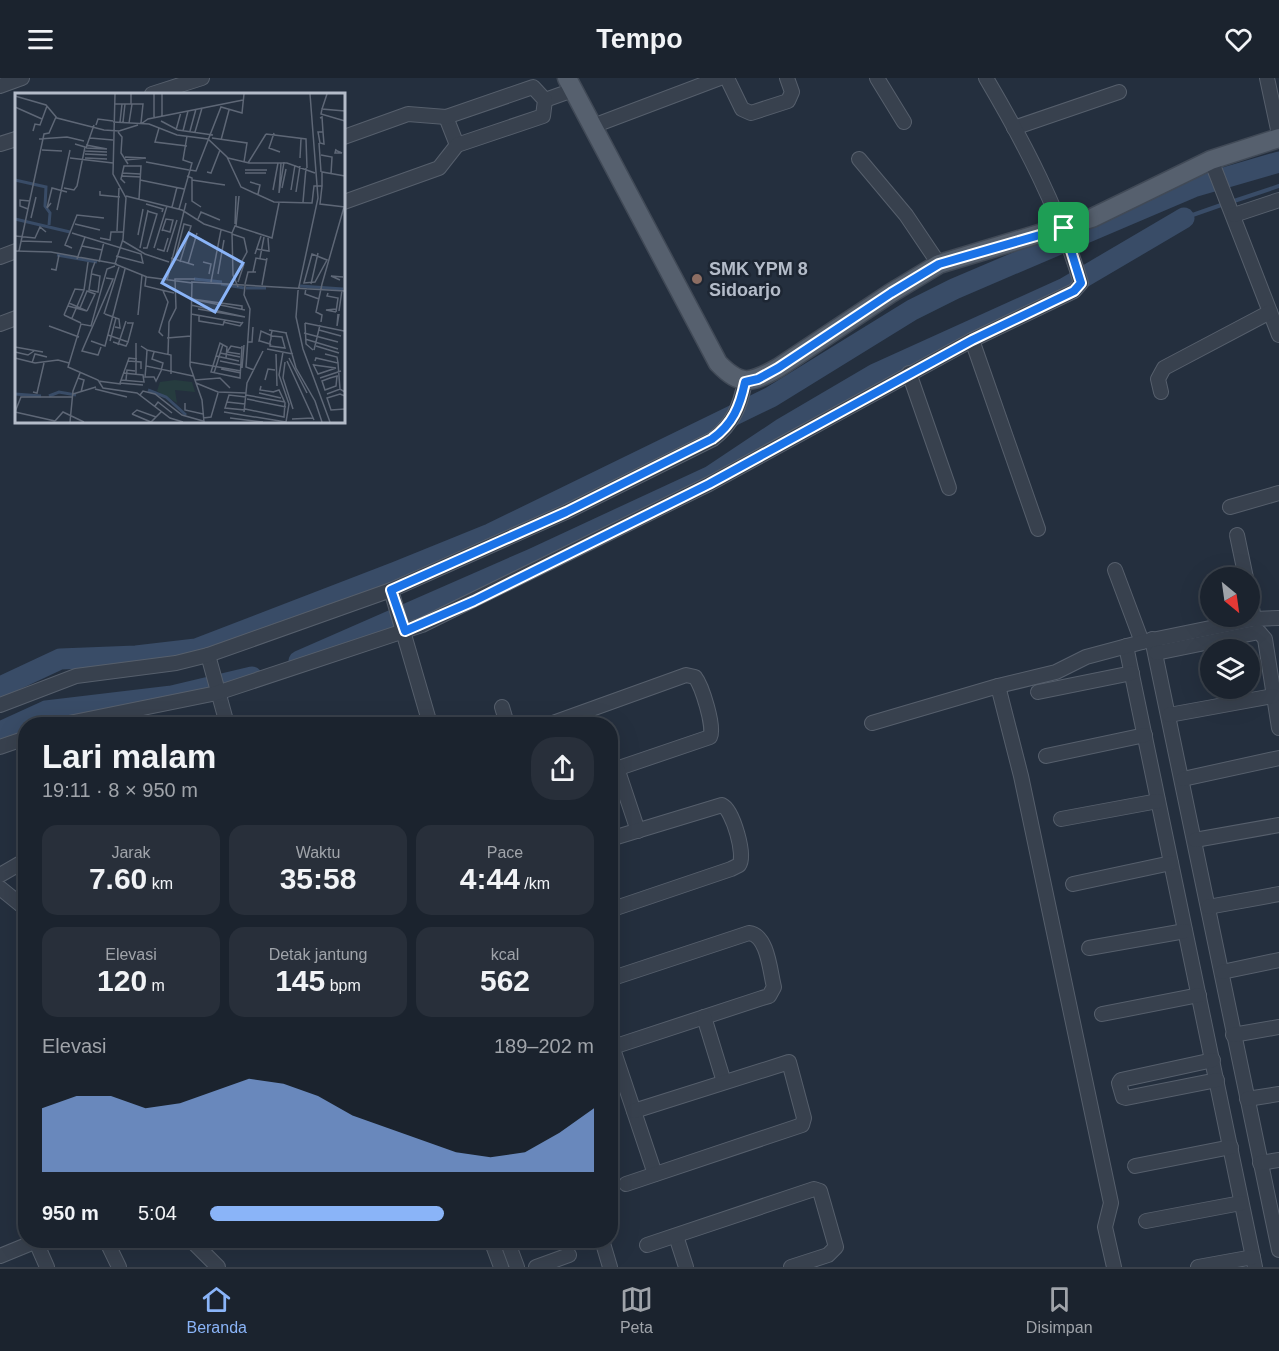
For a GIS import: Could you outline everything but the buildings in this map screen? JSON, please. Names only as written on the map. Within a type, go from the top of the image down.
[{"type":"main road","points":[[570,84],[718,363],[730,376],[745,382],[758,379],[778,368],[939,264],[1065,233],[1213,163],[1279,136]]},
{"type":"street","points":[[0,86],[22,78]]},
{"type":"street","points":[[154,93],[179,82],[202,78]]},
{"type":"street","points":[[593,126],[720,78]]},
{"type":"street","points":[[727,78],[742,109],[750,112],[788,101],[792,92],[787,78]]},
{"type":"street","points":[[877,78],[904,122]]},
{"type":"street","points":[[95,717],[216,690],[404,628],[502,588],[709,484],[972,340],[1074,291],[1080,285],[1080,281],[1065,233],[1014,128],[986,78]]},
{"type":"street","points":[[1267,78],[1279,136]]},
{"type":"street","points":[[545,100],[570,84]]},
{"type":"street","points":[[345,137],[408,114],[446,117],[533,87],[545,100],[543,116],[458,145],[439,168],[345,202]]},
{"type":"street","points":[[1014,128],[1119,92]]},
{"type":"street","points":[[446,117],[458,145]]},
{"type":"street","points":[[0,129],[7,142]]},
{"type":"street","points":[[859,159],[906,215],[939,264]]},
{"type":"street","points":[[1213,163],[1279,335]]},
{"type":"street","points":[[1232,210],[1279,200]]},
{"type":"street","points":[[0,257],[15,251]]},
{"type":"street","points":[[1265,298],[1279,294]]},
{"type":"street","points":[[1161,392],[1158,379],[1164,368],[1270,312]]},
{"type":"street","points":[[0,324],[15,318]]},
{"type":"street","points":[[972,340],[1038,529]]},
{"type":"street","points":[[909,373],[949,488]]},
{"type":"street","points":[[0,705],[76,676],[176,663],[208,655],[393,596],[718,435],[731,421],[741,404],[745,382]]},
{"type":"street","points":[[1230,507],[1279,494]]},
{"type":"street","points":[[1237,535],[1244,567]]},
{"type":"street","points":[[1115,570],[1147,640],[1156,653],[1246,1099],[1277,1228],[1279,1250]]},
{"type":"street","points":[[393,596],[428,717]]},
{"type":"street","points":[[1260,619],[1279,618]]},
{"type":"street","points":[[872,723],[998,686],[1056,672],[1086,657],[1147,640],[1213,627]]},
{"type":"street","points":[[1156,653],[1259,632],[1265,639],[1279,728]]},
{"type":"street","points":[[1126,646],[1254,1262],[1198,1267]]},
{"type":"street","points":[[208,655],[224,717]]},
{"type":"street","points":[[1038,692],[1132,673]]},
{"type":"street","points":[[569,717],[686,675],[695,677],[700,685],[712,729],[710,737],[618,769]]},
{"type":"street","points":[[998,686],[1021,776],[1111,1203],[1105,1227],[1114,1267]]},
{"type":"street","points":[[1169,714],[1274,696]]},
{"type":"street","points":[[502,708],[505,717]]},
{"type":"street","points":[[1046,756],[1145,735]]},
{"type":"street","points":[[0,747],[18,741]]},
{"type":"street","points":[[1183,779],[1279,758]]},
{"type":"street","points":[[618,780],[638,831]]},
{"type":"street","points":[[1061,819],[1158,801]]},
{"type":"street","points":[[618,837],[722,805],[730,812],[742,861],[731,869],[618,907]]},
{"type":"street","points":[[1195,840],[1279,825]]},
{"type":"street","points":[[1073,884],[1171,862]]},
{"type":"street","points":[[0,875],[18,865]]},
{"type":"street","points":[[0,888],[18,903]]},
{"type":"street","points":[[1208,907],[1279,894]]},
{"type":"street","points":[[1089,948],[1185,931]]},
{"type":"street","points":[[618,976],[749,933],[759,936],[774,987],[772,992],[762,998],[618,1041]]},
{"type":"street","points":[[1222,972],[1279,960]]},
{"type":"street","points":[[1102,1014],[1198,995]]},
{"type":"street","points":[[704,1017],[724,1082]]},
{"type":"street","points":[[1233,1035],[1279,1027]]},
{"type":"street","points":[[1213,1060],[1121,1080],[1119,1083],[1123,1098],[1126,1098],[1217,1080]]},
{"type":"street","points":[[626,1184],[804,1122],[789,1062],[634,1111]]},
{"type":"street","points":[[618,1083],[634,1111],[655,1174]]},
{"type":"street","points":[[1246,1099],[1279,1094]]},
{"type":"street","points":[[1135,1166],[1231,1147]]},
{"type":"street","points":[[1260,1163],[1279,1160]]},
{"type":"street","points":[[646,1245],[814,1189],[820,1191],[836,1247],[828,1255],[791,1267]]},
{"type":"street","points":[[1146,1221],[1241,1203]]},
{"type":"street","points":[[676,1236],[686,1267]]},
{"type":"street","points":[[0,1257],[21,1248]]},
{"type":"street","points":[[39,1248],[46,1267]]},
{"type":"street","points":[[110,1248],[118,1267]]},
{"type":"street","points":[[199,1248],[218,1267]]},
{"type":"street","points":[[494,1248],[501,1267]]},
{"type":"street","points":[[510,1248],[516,1267]]},
{"type":"street","points":[[604,1248],[610,1267]]},
{"type":"street","points":[[537,1267],[569,1255]]},
{"type":"waterway","points":[[0,687],[60,659],[136,656],[196,649],[490,534],[771,397],[912,310],[954,289],[1193,187],[1279,162]]},
{"type":"waterway","points":[[1231,202],[1279,186]]},
{"type":"waterway","points":[[1184,218],[1224,204]]},
{"type":"waterway","points":[[299,661],[532,559],[711,476],[783,428],[875,374],[1065,288],[1184,218]]},
{"type":"waterway","points":[[33,717],[46,711],[172,696],[252,677]]},
{"type":"waterway","points":[[0,732],[18,724]]},
{"type":"place","name":"SMK YPM 8 Sidoarjo","points":[[697,279]]},
{"type":"route","points":[[1064,228],[1081,283],[1074,291],[909,373],[709,484],[530,574],[405,631],[391,590],[566,512],[712,439],[725,429],[736,413],[741,404],[745,382],[758,379],[778,368],[939,264],[1064,228]]}]
